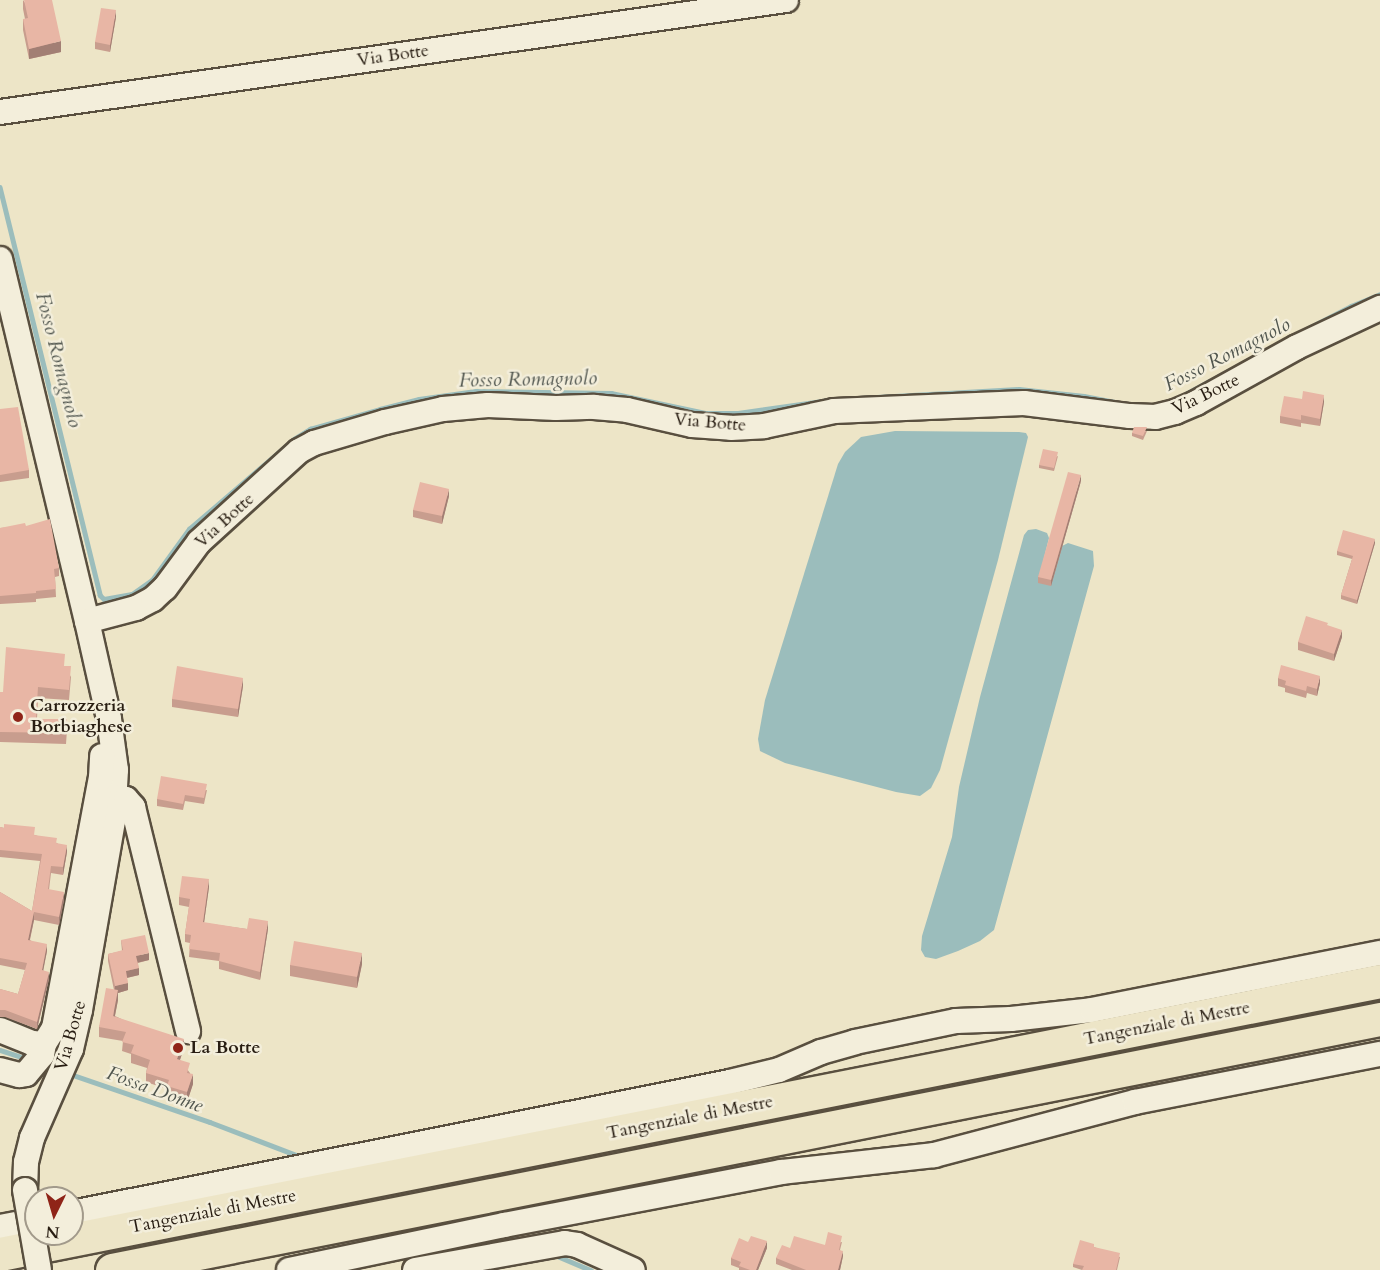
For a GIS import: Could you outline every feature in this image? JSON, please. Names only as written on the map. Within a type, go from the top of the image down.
[{"type":"highway","name":"Tangenziale di Mestre","points":[[84,1237],[1380,981]]},
{"type":"highway","name":"Tangenziale di Mestre","points":[[112,1270],[1380,1019]]},
{"type":"highway","name":"Tangenziale di Mestre","points":[[0,1254],[37,1246]]},
{"type":"street","name":"Via Botte","points":[[0,112],[786,0]]},
{"type":"street","name":"Via Botte","points":[[0,259],[87,621],[114,744],[116,797],[93,950],[62,1070],[32,1138],[26,1162],[25,1186]]},
{"type":"street","name":"Via Botte","points":[[87,621],[136,608],[153,599],[165,588],[199,542],[300,451],[314,443],[384,422],[442,409],[488,405],[594,407],[627,410],[692,425],[731,428],[764,426],[834,411],[1024,403],[1155,417],[1196,403],[1297,347],[1380,308]]},
{"type":"street","name":"Via Botte","points":[[0,1070],[19,1075],[39,1057],[54,1028],[101,778],[102,753],[114,744]]},
{"type":"street","points":[[116,797],[126,798],[133,807],[188,1031]]},
{"type":"street","points":[[84,1211],[730,1082],[779,1070],[821,1052],[855,1042],[956,1021],[1011,1019],[1092,1010],[1380,953]]},
{"type":"street","name":"Via Botte","points":[[0,1030],[32,1043],[39,1057]]},
{"type":"street","points":[[289,1270],[504,1225],[781,1172],[934,1155],[1135,1102],[1380,1054]]},
{"type":"street","points":[[0,1227],[24,1239]]},
{"type":"street","points":[[415,1270],[513,1254],[551,1243],[577,1245],[633,1270]]},
{"type":"water","points":[[895,431],[1019,432],[1026,433],[1028,437],[998,560],[940,770],[931,788],[920,796],[896,792],[785,763],[760,751],[758,739],[765,700],[838,464],[845,452],[861,437]]},
{"type":"water","points":[[1036,529],[1047,533],[1049,538],[1038,582],[1062,546],[1068,543],[1093,551],[1094,566],[994,930],[980,941],[958,951],[936,959],[925,957],[921,950],[922,936],[952,837],[959,787],[980,697],[1024,535],[1028,530]]},
{"type":"building","points":[[24,0],[52,0],[61,41],[29,49],[23,19],[28,18]]},
{"type":"building","points":[[101,8],[116,10],[110,45],[95,42]]},
{"type":"building","points":[[1303,391],[1324,395],[1320,419],[1301,415],[1301,420],[1280,416],[1284,396],[1302,399]]},
{"type":"building","points":[[18,407],[29,470],[0,475],[0,409]]},
{"type":"building","points":[[1134,427],[1147,427],[1143,436],[1132,433]]},
{"type":"building","points":[[1043,449],[1058,452],[1054,468],[1039,465]]},
{"type":"building","points":[[1068,472],[1081,475],[1051,580],[1038,577]]},
{"type":"building","points":[[420,482],[449,489],[442,516],[413,510]]},
{"type":"building","points":[[50,519],[59,568],[54,569],[56,589],[0,596],[0,528],[25,523],[26,526]]},
{"type":"building","points":[[1343,530],[1375,539],[1357,600],[1341,595],[1353,556],[1337,551]]},
{"type":"building","points":[[1306,616],[1342,630],[1334,654],[1298,642]]},
{"type":"building","points":[[6,647],[65,654],[64,666],[71,666],[69,690],[38,687],[36,719],[67,719],[66,733],[0,732],[0,692],[3,692]]},
{"type":"building","points":[[1281,665],[1320,676],[1317,689],[1307,686],[1306,691],[1285,685],[1286,681],[1278,678]]},
{"type":"building","points":[[177,666],[243,678],[238,709],[172,699]]},
{"type":"building","points":[[161,776],[207,784],[204,798],[185,795],[183,804],[157,799]]},
{"type":"building","points":[[4,824],[35,827],[34,835],[57,838],[56,843],[67,845],[63,867],[51,866],[48,889],[64,892],[59,917],[34,912],[28,940],[47,944],[42,970],[49,972],[37,1022],[0,1010],[0,989],[18,994],[27,963],[0,958],[0,892],[32,911],[42,854],[0,850],[0,827],[4,828]]},
{"type":"building","points":[[182,876],[209,879],[203,922],[247,929],[249,918],[268,921],[260,972],[219,961],[220,953],[189,949],[191,935],[185,934],[190,899],[179,897]]},
{"type":"building","points":[[145,935],[149,953],[136,956],[139,968],[126,971],[128,983],[115,986],[108,954],[123,950],[121,940]]},
{"type":"building","points":[[294,941],[362,953],[357,977],[290,965]]},
{"type":"building","points":[[106,988],[118,990],[113,1016],[184,1039],[177,1059],[190,1063],[187,1073],[193,1074],[187,1092],[167,1086],[169,1080],[146,1073],[150,1060],[131,1053],[134,1045],[122,1042],[126,1032],[99,1027]]},
{"type":"building","points":[[828,1232],[842,1236],[839,1250],[843,1251],[838,1270],[806,1270],[776,1258],[782,1245],[790,1248],[794,1236],[825,1245]]},
{"type":"building","points":[[751,1236],[767,1241],[756,1270],[739,1266],[741,1262],[731,1258],[739,1238],[748,1242]]},
{"type":"building","points":[[1080,1240],[1094,1244],[1094,1247],[1120,1253],[1116,1270],[1082,1270],[1084,1266],[1073,1264]]},
{"type":"waterway","name":"Fosso Romagnolo","points":[[0,187],[100,595],[104,599],[132,594],[152,580],[189,529],[294,439],[310,429],[380,409],[419,399],[475,391],[611,393],[705,413],[738,413],[836,399]]},
{"type":"waterway","name":"Fosso Romagnolo","points":[[1293,336],[1351,306],[1380,294]]},
{"type":"waterway","name":"Fosso Romagnolo","points":[[1180,397],[1286,340]]},
{"type":"waterway","name":"Fosso Romagnolo","points":[[859,398],[1019,389],[1084,396],[1114,402]]},
{"type":"waterway","name":"Fossa Donne","points":[[0,1050],[28,1059]]},
{"type":"waterway","name":"Fossa Donne","points":[[67,1073],[210,1122],[299,1156]]},
{"type":"waterway","name":"Fossa Donne","points":[[496,1239],[510,1236],[522,1241]]},
{"type":"waterway","name":"Fossa Donne","points":[[555,1255],[591,1270]]},
{"type":"place","name":"Carrozzeria Borbiaghese","points":[[18,717]]},
{"type":"place","name":"La Botte","points":[[178,1048]]}]
